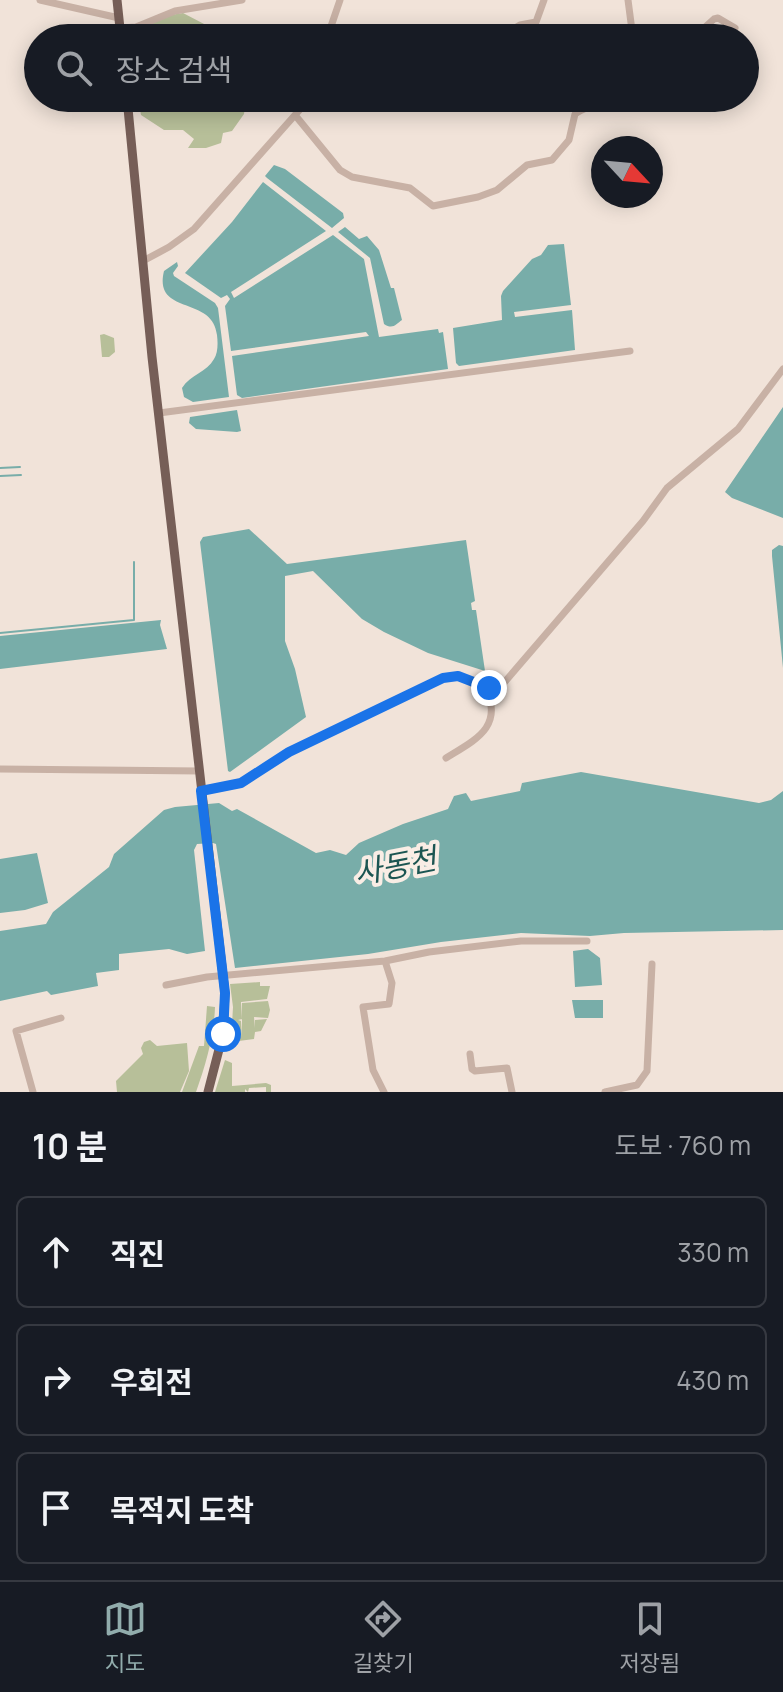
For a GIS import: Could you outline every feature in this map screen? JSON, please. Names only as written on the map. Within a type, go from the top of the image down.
[{"type":"main road","points":[[117,0],[120,24]]},
{"type":"main road","points":[[128,112],[206,845],[225,993],[223,1034],[208,1092]]},
{"type":"street","points":[[40,0],[109,24]]},
{"type":"street","points":[[143,24],[175,11],[242,0]]},
{"type":"street","points":[[332,24],[340,0]]},
{"type":"street","points":[[525,24],[536,22],[544,0]]},
{"type":"street","points":[[628,0],[631,24]]},
{"type":"street","points":[[708,24],[718,18],[728,24]]},
{"type":"street","points":[[143,261],[194,229],[297,112]]},
{"type":"street","points":[[295,115],[340,170],[352,177],[410,188],[433,206],[497,190],[527,165],[552,160],[569,140],[578,112]]},
{"type":"street","points":[[159,413],[630,351]]},
{"type":"street","points":[[201,791],[241,783],[289,752],[443,678],[458,676],[495,689],[503,684],[643,521],[667,488],[738,429],[783,369]]},
{"type":"street","points":[[446,758],[480,737],[486,729],[492,709],[485,687]]},
{"type":"street","points":[[0,769],[200,771]]},
{"type":"street","points":[[166,985],[222,976],[385,961],[429,952],[521,941],[587,941]]},
{"type":"street","points":[[384,1092],[373,1070],[363,1007],[389,1004],[392,983],[385,961]]},
{"type":"street","points":[[605,1092],[637,1085],[647,1071],[652,964]]},
{"type":"street","points":[[33,1092],[16,1031],[61,1018]]},
{"type":"street","points":[[470,1054],[475,1071],[507,1068],[512,1092]]},
{"type":"green space","points":[[183,13],[204,24],[149,24]]},
{"type":"green space","points":[[140,112],[244,112],[232,131],[223,133],[221,143],[206,148],[188,148],[194,139],[183,130],[164,130]]},
{"type":"green space","points":[[100,335],[114,338],[115,352],[109,357],[102,357]]},
{"type":"green space","points":[[260,982],[260,986],[270,986],[267,999],[241,1002],[242,1019],[242,1003],[268,1001],[268,1018],[254,1017],[255,1028],[255,1020],[267,1019],[261,1031],[255,1032],[254,1039],[231,1042],[233,1007],[230,984]]},
{"type":"green space","points":[[207,1006],[215,1007],[206,1060],[196,1092],[182,1092],[199,1046],[204,1046]]},
{"type":"green space","points":[[150,1040],[157,1046],[187,1043],[189,1071],[180,1092],[117,1092],[116,1081],[143,1054],[141,1048],[144,1042]]},
{"type":"green space","points":[[225,1060],[232,1063],[232,1086],[266,1083],[271,1085],[271,1092],[266,1092],[266,1087],[249,1088],[248,1092],[245,1089],[245,1092],[215,1092]]},
{"type":"water","points":[[274,165],[285,169],[343,213],[344,218],[332,228],[265,176]]},
{"type":"water","points":[[263,182],[326,231],[231,292],[234,298],[333,235],[364,259],[379,337],[438,329],[439,333],[443,332],[448,369],[242,398],[237,395],[232,356],[369,336],[366,332],[231,351],[225,306],[230,299],[227,295],[221,298],[185,273],[232,222]]},
{"type":"water","points":[[345,227],[359,239],[367,236],[379,250],[402,320],[394,326],[384,324],[370,258],[338,232]]},
{"type":"water","points":[[564,244],[571,305],[514,312],[515,317],[572,310],[575,350],[459,366],[456,363],[453,328],[502,320],[503,291],[548,245]]},
{"type":"water","points":[[177,262],[174,276],[218,308],[229,397],[193,402],[184,397],[182,388],[211,363],[218,341],[213,323],[205,314],[167,294],[163,285],[164,271]]},
{"type":"water","points":[[783,407],[783,518],[732,498],[725,492]]},
{"type":"water","points":[[237,410],[241,431],[196,429],[189,423],[190,417]]},
{"type":"water","points":[[249,529],[287,564],[466,540],[475,601],[471,603],[472,610],[476,610],[485,671],[428,653],[384,632],[362,619],[313,571],[285,576],[285,641],[306,717],[228,771],[200,542],[203,537]]},
{"type":"water","points":[[783,546],[783,668],[772,556],[772,550]]},
{"type":"water","points":[[161,620],[167,649],[0,669],[0,636]]},
{"type":"water","name":"사동천","points":[[581,772],[759,803],[771,800],[783,791],[783,930],[590,936],[521,933],[235,968],[216,844],[197,844],[194,850],[205,951],[187,954],[169,949],[119,954],[119,970],[96,973],[98,986],[51,995],[47,991],[0,1001],[0,931],[46,924],[53,912],[109,867],[114,854],[164,810],[219,803],[232,811],[237,809],[316,853],[330,850],[346,855],[359,843],[448,809],[454,796],[466,793],[471,801],[520,791],[522,783]]},
{"type":"water","points":[[37,853],[48,903],[0,913],[0,859]]},
{"type":"water","points":[[588,949],[600,958],[602,985],[575,987],[573,951]]},
{"type":"water","points":[[572,1000],[603,1000],[603,1018],[575,1018]]},
{"type":"waterway","points":[[0,468],[20,467]]},
{"type":"waterway","points":[[0,476],[21,475]]},
{"type":"waterway","points":[[0,633],[134,620],[134,562]]},
{"type":"route","points":[[223,1034],[225,993],[201,791],[241,783],[289,752],[443,678],[458,676],[489,688]]}]
